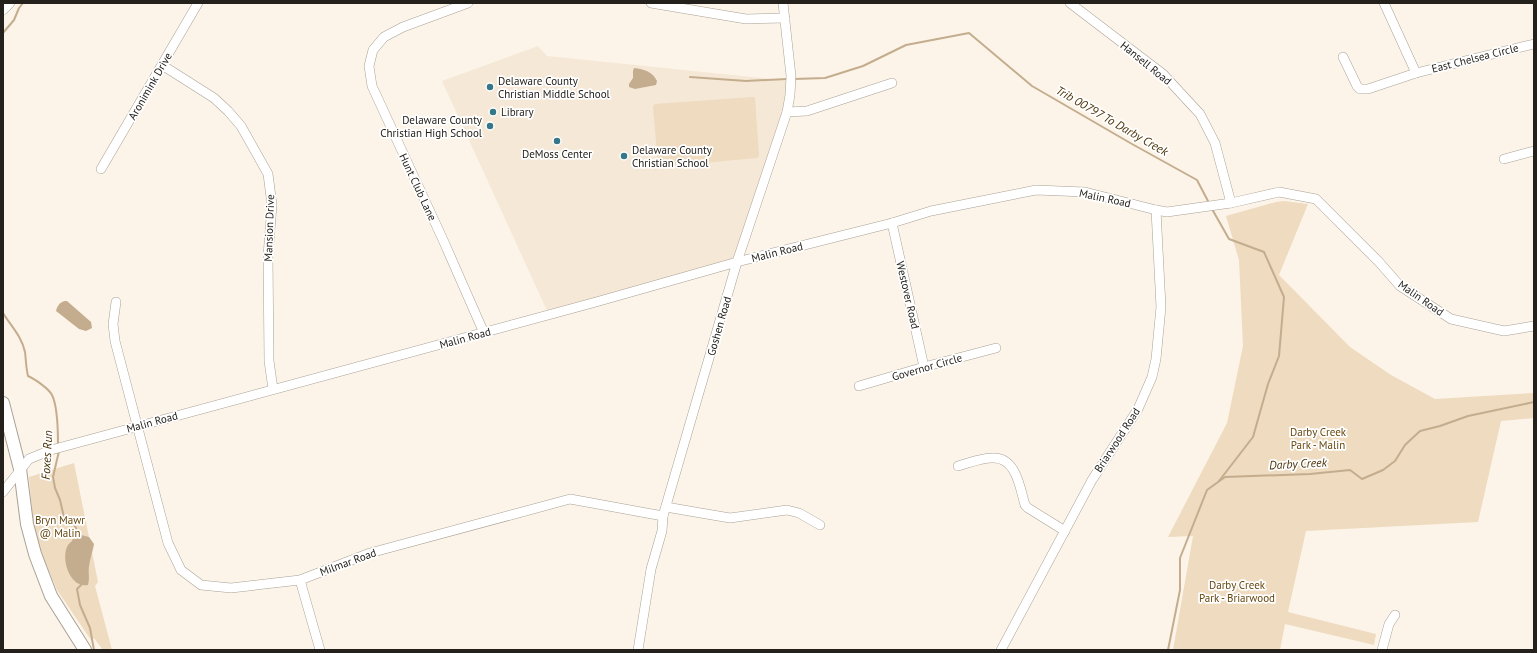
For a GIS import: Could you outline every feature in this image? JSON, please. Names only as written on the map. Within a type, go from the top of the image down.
[{"type":"main road","points":[[3,403],[20,469],[27,524],[35,554],[51,596],[85,650]]},
{"type":"street","points":[[3,10],[10,3]]},
{"type":"street","name":"Aronimink Drive","points":[[101,169],[198,3]]},
{"type":"street","name":"Hunt Club Lane","points":[[468,3],[403,27],[384,37],[373,50],[368,66],[372,86],[484,333]]},
{"type":"street","points":[[651,3],[746,19],[785,18]]},
{"type":"street","name":"Goshen Road","points":[[638,650],[651,569],[662,531],[663,516],[737,262],[787,112],[791,78],[783,3]]},
{"type":"street","name":"Hansell Road","points":[[1070,3],[1163,74],[1200,114],[1215,144],[1231,203]]},
{"type":"street","points":[[1384,3],[1416,73]]},
{"type":"street","name":"East Chelsea Circle","points":[[1343,57],[1357,86],[1360,88],[1372,89],[1416,73],[1534,44]]},
{"type":"street","name":"Mansion Drive","points":[[162,65],[214,98],[228,111],[241,126],[268,174],[272,205],[268,256],[269,361],[273,389]]},
{"type":"street","points":[[787,112],[807,111],[892,82]]},
{"type":"street","points":[[1504,160],[1534,151]]},
{"type":"street","name":"Malin Road","points":[[3,492],[29,459],[58,448],[484,333],[737,262],[892,223],[931,211],[1036,190],[1085,192],[1167,212],[1231,203],[1279,192],[1316,199],[1379,262],[1400,286],[1451,319],[1504,331],[1534,326]]},
{"type":"street","name":"Briarwood Road","points":[[1001,650],[1092,480],[1138,409],[1152,377],[1156,359],[1161,308],[1156,210]]},
{"type":"street","name":"Westover Road","points":[[892,223],[924,367]]},
{"type":"street","name":"Milmar Road","points":[[116,302],[113,324],[115,341],[168,543],[181,570],[201,585],[231,588],[300,580],[370,553],[570,499],[663,516]]},
{"type":"street","name":"Governor Circle","points":[[859,386],[996,348]]},
{"type":"street","points":[[958,466],[992,458],[1008,463],[1013,470],[1025,505],[1065,531]]},
{"type":"street","points":[[666,507],[730,518],[787,510],[799,513],[820,525]]},
{"type":"street","points":[[300,580],[320,650]]},
{"type":"street","points":[[1382,650],[1389,624],[1395,615]]},
{"type":"shaded area","name":"Delaware County Christian School","points":[[538,46],[547,56],[791,81],[790,95],[737,262],[549,315],[442,81]]},
{"type":"shaded area","points":[[634,68],[651,73],[657,81],[656,85],[635,89],[629,87],[629,84],[633,78]]},
{"type":"shaded area","points":[[67,301],[91,322],[92,328],[86,331],[79,329],[56,311],[59,304]]},
{"type":"shaded area","points":[[81,535],[89,537],[94,544],[89,566],[88,585],[82,585],[72,578],[68,571],[65,557],[68,545]]},
{"type":"green space","points":[[755,98],[759,156],[757,158],[660,167],[658,165],[653,106],[655,104]]},
{"type":"green space","name":"Darby Creek Park - Malin","points":[[1284,201],[1308,204],[1279,275],[1350,347],[1391,375],[1435,399],[1534,393],[1534,418],[1501,421],[1478,522],[1306,531],[1288,612],[1376,634],[1374,645],[1285,624],[1280,650],[1173,650],[1193,536],[1168,537],[1227,423],[1243,346],[1239,260],[1226,216]]},
{"type":"green space","name":"Bryn Mawr @ Malin","points":[[74,463],[98,582],[95,586],[112,650],[103,650],[94,638],[91,640],[57,590],[34,535],[29,477]]},
{"type":"waterway","name":"Foxes Run","points":[[3,33],[14,20],[23,3]]},
{"type":"waterway","name":"Trib 00797 To Darby Creek","points":[[794,79],[825,78],[863,66],[906,45],[969,33],[1032,86],[1197,180],[1209,203]]},
{"type":"waterway","name":"Trib 00797 To Darby Creek","points":[[690,77],[746,81],[787,79]]},
{"type":"waterway","name":"Trib 00797 To Darby Creek","points":[[1212,209],[1229,239],[1264,252],[1284,297],[1279,356],[1268,384],[1253,437],[1219,481]]},
{"type":"waterway","name":"Foxes Run","points":[[3,313],[19,336],[24,347],[28,376],[42,384],[52,395],[57,413],[58,445]]},
{"type":"waterway","name":"Darby Creek","points":[[1168,650],[1180,590],[1180,558],[1207,490],[1225,477],[1310,474],[1350,470],[1362,479],[1383,470],[1395,461],[1405,445],[1420,431],[1468,416],[1534,402]]},
{"type":"waterway","name":"Foxes Run","points":[[59,451],[53,477],[64,517],[71,520],[76,528],[73,542]]},
{"type":"waterway","name":"Foxes Run","points":[[82,584],[77,589],[80,605],[90,628],[94,650]]},
{"type":"place","name":"Delaware County Christian Middle School","points":[[490,87]]},
{"type":"place","name":"Library","points":[[493,112]]},
{"type":"place","name":"Delaware County Christian High School","points":[[490,126]]},
{"type":"place","name":"DeMoss Center","points":[[557,141]]},
{"type":"place","name":"Delaware County Christian School","points":[[624,156]]},
{"type":"park label","name":"Darby Creek Park - Briarwood","points":[[1237,591]]}]
